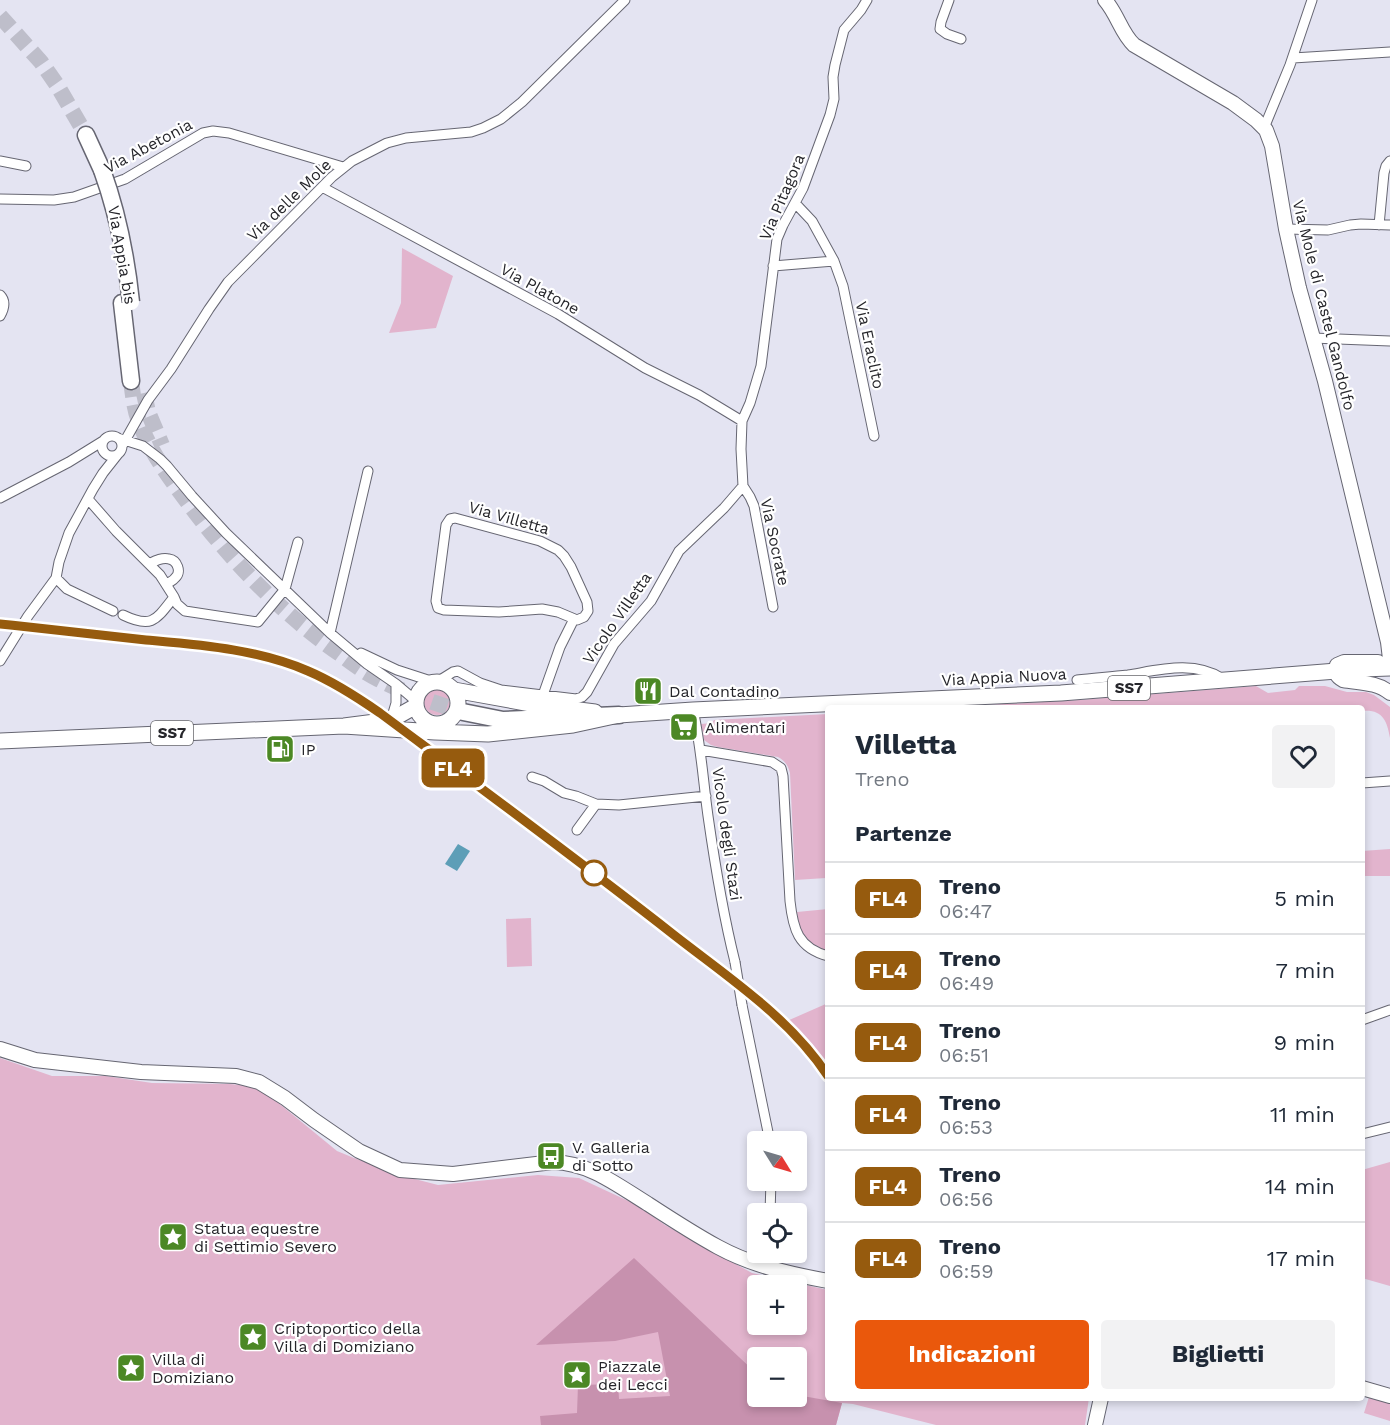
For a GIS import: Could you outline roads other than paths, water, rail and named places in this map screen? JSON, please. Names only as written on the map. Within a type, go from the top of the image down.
[{"type":"highway","name":"Via Appia bis","points":[[81,137],[97,172],[110,192],[123,241],[136,380]]},
{"type":"highway","points":[[465,707],[502,720],[619,715]]},
{"type":"main road","points":[[1106,0],[1116,14],[1126,36],[1134,45],[1233,103],[1264,128]]},
{"type":"main road","name":"Via Mole di Castel Gandolfo","points":[[1264,128],[1272,146],[1286,229],[1388,642],[1390,659]]},
{"type":"main road","name":"Via Appia Nuova","points":[[344,726],[477,734],[507,733],[573,725],[619,715],[1061,693],[1390,667]]},
{"type":"main road","points":[[1336,672],[1341,679],[1373,684],[1390,693]]},
{"type":"main road","points":[[417,731],[442,722],[452,718],[458,707],[458,701],[446,683],[427,684],[418,694],[416,703],[421,716],[432,723],[442,722],[507,733]]},
{"type":"main road","name":"Via Appia Nuova","points":[[446,683],[531,704],[619,715]]},
{"type":"main road","name":"Via Appia Nuova","points":[[0,741],[344,726],[391,720],[416,703]]},
{"type":"main road","points":[[0,1049],[35,1060],[141,1072],[236,1076],[259,1082],[359,1151],[400,1170],[453,1174],[553,1162],[576,1165],[611,1180],[714,1245],[747,1254]]},
{"type":"main road","points":[[771,1263],[793,1275],[825,1280]]},
{"type":"main road","points":[[1365,1389],[1390,1396]]},
{"type":"main road","points":[[1095,1425],[1100,1401]]},
{"type":"street","name":"Via delle Mole","points":[[114,446],[133,427],[228,282],[344,167],[389,142],[406,138],[471,132],[501,119],[522,102],[625,0]]},
{"type":"street","name":"Via Pitagora","points":[[743,486],[742,421],[761,366],[778,234],[810,172],[833,106],[834,69],[844,30],[867,0]]},
{"type":"street","points":[[949,0],[940,29],[961,39]]},
{"type":"street","points":[[1264,128],[1293,58],[1312,0]]},
{"type":"street","points":[[1293,58],[1390,52]]},
{"type":"street","name":"Via Abetonia","points":[[0,200],[58,200],[115,184],[200,135],[213,131],[229,133],[344,167]]},
{"type":"street","points":[[0,161],[26,166]]},
{"type":"street","points":[[1379,225],[1384,173],[1390,161]]},
{"type":"street","name":"Via Platone","points":[[322,187],[558,314],[645,368],[708,399],[742,421]]},
{"type":"street","name":"Via Eraclito","points":[[795,203],[812,221],[834,261],[841,280],[874,436]]},
{"type":"street","points":[[1286,229],[1328,230],[1353,224],[1390,225]]},
{"type":"street","points":[[773,266],[834,261]]},
{"type":"street","points":[[0,295],[3,298],[4,307],[0,316]]},
{"type":"street","points":[[1312,338],[1390,341]]},
{"type":"street","name":"Via delle Mole","points":[[1,656],[56,578],[69,533],[103,473],[114,446],[127,426],[141,413]]},
{"type":"street","points":[[133,427],[136,438],[167,466],[226,533],[330,633],[396,684],[416,703]]},
{"type":"street","points":[[0,498],[82,455],[114,446],[144,447]]},
{"type":"street","points":[[114,446],[154,454]]},
{"type":"street","points":[[330,633],[368,471]]},
{"type":"street","name":"Via Socrate","points":[[743,486],[754,506],[773,607]]},
{"type":"street","name":"Vicolo Villetta","points":[[350,649],[397,670],[446,683],[459,672],[498,689],[576,699],[584,695],[614,644],[651,601],[679,550],[724,508],[743,486]]},
{"type":"street","points":[[88,499],[167,584],[177,604],[185,611],[258,622],[285,589],[298,542]]},
{"type":"street","name":"Via Villetta","points":[[455,518],[540,541],[549,544],[562,554],[571,567],[588,606],[584,617],[574,619],[558,612],[542,609],[499,612],[438,608],[436,602],[448,520],[455,518]]},
{"type":"street","points":[[149,564],[160,559],[174,561],[178,566],[178,574],[167,584]]},
{"type":"street","points":[[56,578],[67,589],[113,611]]},
{"type":"street","points":[[123,615],[138,622],[148,622],[159,615],[174,597]]},
{"type":"street","name":"Via Villetta","points":[[543,695],[560,647],[574,619]]},
{"type":"street","points":[[1077,680],[1175,667],[1208,671],[1224,680]]},
{"type":"street","points":[[391,720],[396,703],[396,684]]},
{"type":"street","name":"Vicolo degli Stazi","points":[[693,710],[701,750],[724,920],[735,962],[768,1131]]},
{"type":"street","points":[[701,750],[772,762],[781,768],[792,917],[797,933],[804,944],[825,955]]},
{"type":"street","points":[[532,777],[544,781],[564,794],[580,797],[596,804],[619,805],[706,796]]},
{"type":"street","points":[[1365,783],[1390,782]]},
{"type":"street","points":[[577,830],[596,804]]},
{"type":"street","points":[[1365,1019],[1390,1010]]},
{"type":"street","points":[[1365,1133],[1390,1127]]},
{"type":"water","points":[[458,844],[470,851],[457,871],[445,864]]},
{"type":"tunnel","points":[[0,16],[41,62],[86,135]]},
{"type":"tunnel","points":[[131,381],[137,416],[158,460],[217,540],[275,601],[317,637],[373,676],[409,693],[463,712]]},
{"type":"tunnel","points":[[144,393],[148,412],[162,445]]},
{"type":"railway","points":[[0,624],[233,650],[275,659],[309,671],[344,689],[521,819],[752,995],[793,1032],[825,1071]]},
{"type":"train","name":"FL4","points":[[0,624],[233,650],[292,665],[344,689],[380,713],[594,873],[757,999],[799,1038],[825,1071]]},
{"type":"place","name":"Dal Contadino","points":[[648,691]]},
{"type":"place","name":"Alimentari","points":[[684,727]]},
{"type":"place","name":"IP","points":[[280,749]]},
{"type":"place","name":"V. Galleria di Sotto","points":[[551,1156]]},
{"type":"place","name":"Statua equestre di Settimio Severo","points":[[173,1237]]},
{"type":"place","name":"Criptoportico della Villa di Domiziano","points":[[253,1337]]},
{"type":"place","name":"Villa di Domiziano","points":[[131,1368]]},
{"type":"place","name":"Piazzale dei Lecci","points":[[577,1375]]}]
